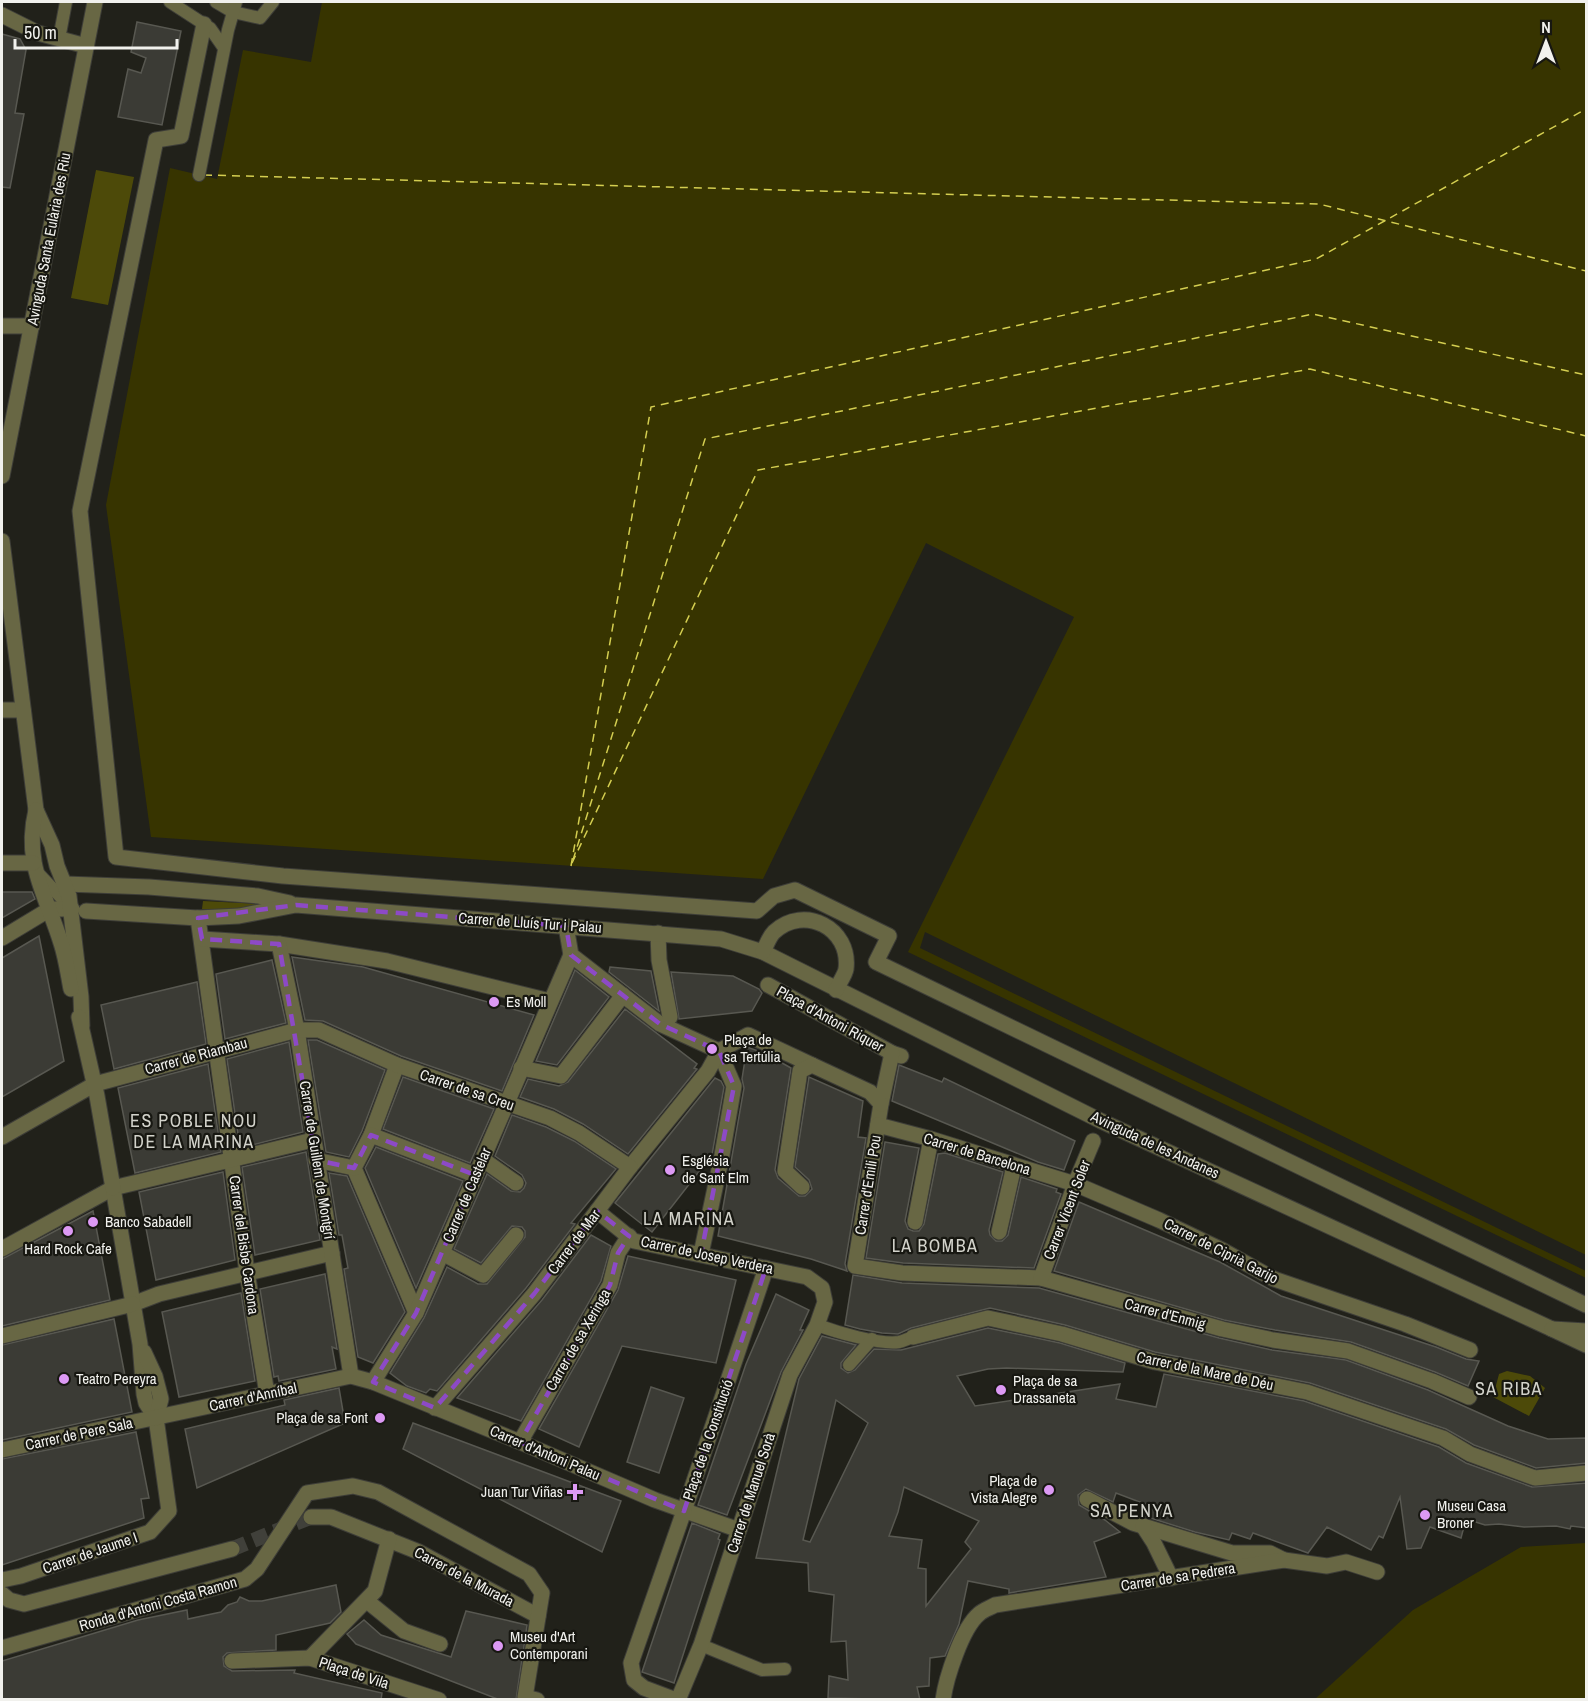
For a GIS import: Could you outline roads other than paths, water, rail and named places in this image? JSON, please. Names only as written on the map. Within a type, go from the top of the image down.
[{"type":"street","name":"Avinguda Santa Eulària des Riu","points":[[2,476],[3,455],[32,326],[95,2]]},
{"type":"street","points":[[2,15],[38,33],[86,46]]},
{"type":"street","points":[[204,24],[181,136],[156,140],[80,511],[116,857],[283,876],[757,911],[774,896],[795,890],[889,936],[876,962],[1587,1305]]},
{"type":"street","points":[[2,326],[32,326]]},
{"type":"street","points":[[2,541],[4,577],[36,810],[31,840],[34,866],[62,946],[95,1084],[140,1344],[146,1403],[156,1418]]},
{"type":"street","points":[[2,710],[23,710]]},
{"type":"street","points":[[36,810],[52,845],[57,866],[79,910],[82,1026]]},
{"type":"street","points":[[31,840],[40,839],[52,845]]},
{"type":"street","points":[[2,863],[34,866]]},
{"type":"street","name":"Carrer de Lluís Tur i Palau","points":[[65,884],[258,896],[296,905],[721,939],[763,952]]},
{"type":"street","points":[[149,888],[155,892],[159,902],[150,915]]},
{"type":"street","points":[[198,891],[191,898],[190,904],[192,912],[198,918]]},
{"type":"street","name":"Carrer de Lluís Tur i Palau","points":[[50,909],[79,910],[99,914],[198,918],[239,916],[296,905]]},
{"type":"street","points":[[2,938],[50,909]]},
{"type":"street","name":"Carrer del Bisbe Cardona","points":[[198,918],[247,1272],[267,1394]]},
{"type":"street","points":[[763,952],[773,933],[791,921],[813,920],[833,930],[845,948],[846,970],[836,990]]},
{"type":"street","points":[[566,926],[571,955],[623,995],[719,1051],[734,1086],[701,1254]]},
{"type":"street","points":[[658,933],[665,1021]]},
{"type":"street","points":[[202,939],[279,944],[387,962],[550,1001]]},
{"type":"street","name":"Carrer de Guillem de Montgrí","points":[[279,944],[297,1030],[351,1376]]},
{"type":"street","name":"Avinguda de les Andanes","points":[[763,952],[1101,1120],[1587,1345]]},
{"type":"street","name":"Carrer de Lluís Tur i Palau","points":[[550,1001],[571,955]]},
{"type":"street","name":"Plaça d'Antoni Riquer","points":[[768,985],[899,1052],[881,1104]]},
{"type":"street","points":[[521,1068],[561,1076],[623,995]]},
{"type":"street","name":"Carrer de Castelar","points":[[373,1382],[416,1313],[550,1001]]},
{"type":"street","name":"Carrer de Riambau","points":[[2,1137],[95,1084],[297,1030]]},
{"type":"street","name":"Carrer de sa Creu","points":[[297,1030],[319,1030],[397,1065],[550,1118],[630,1167]]},
{"type":"street","points":[[719,1051],[748,1035],[806,1068],[870,1092],[881,1104]]},
{"type":"street","name":"Carrer de Mar","points":[[435,1408],[534,1294],[630,1167],[708,1071],[719,1051]]},
{"type":"street","points":[[354,1168],[371,1135],[397,1065]]},
{"type":"street","points":[[802,1186],[784,1171],[806,1068]]},
{"type":"street","name":"Carrer d'Emili Pou","points":[[855,1266],[881,1104]]},
{"type":"street","name":"Carrer de Barcelona","points":[[878,1125],[931,1138],[1075,1184]]},
{"type":"street","points":[[371,1135],[475,1175]]},
{"type":"street","points":[[915,1222],[931,1138]]},
{"type":"street","points":[[2,1249],[113,1188],[313,1140]]},
{"type":"street","name":"Carrer Vicent Soler","points":[[1041,1278],[1093,1141]]},
{"type":"street","points":[[316,1160],[354,1168]]},
{"type":"street","points":[[482,1160],[516,1183]]},
{"type":"street","points":[[999,1232],[1014,1166]]},
{"type":"street","points":[[354,1168],[416,1313]]},
{"type":"street","name":"Carrer de Ciprià Garijo","points":[[1075,1184],[1222,1250],[1274,1279],[1405,1324],[1470,1350]]},
{"type":"street","name":"Carrer de Josep Verdera","points":[[597,1211],[634,1241],[807,1277],[822,1288]]},
{"type":"street","points":[[442,1253],[483,1275],[516,1235]]},
{"type":"street","name":"Carrer de sa Xeringa","points":[[520,1442],[610,1285],[618,1252],[629,1236]]},
{"type":"street","points":[[2,1336],[133,1304],[159,1294],[332,1252]]},
{"type":"street","name":"Carrer d'Enmig","points":[[855,1266],[902,1273],[1041,1278],[1222,1329],[1273,1340],[1348,1351],[1432,1381],[1468,1397]]},
{"type":"street","name":"Plaça de la Constitució","points":[[677,1700],[644,1688],[634,1680],[631,1663],[766,1268]]},
{"type":"street","name":"Carrer de Manuel Sorà","points":[[677,1700],[700,1645],[790,1375],[817,1325],[825,1302],[822,1288]]},
{"type":"street","name":"Carrer de la Mare de Déu","points":[[913,1336],[988,1318],[1062,1334],[1155,1362],[1307,1392],[1443,1438],[1470,1454],[1535,1478],[1587,1473]]},
{"type":"street","points":[[1552,1329],[1587,1331]]},
{"type":"street","name":"Carrer d'Antoni Palau","points":[[351,1376],[373,1382],[684,1511],[739,1530]]},
{"type":"street","name":"Carrer d'Anníbal","points":[[156,1418],[351,1376]]},
{"type":"street","name":"Carrer de Pere Sala","points":[[2,1450],[156,1418]]},
{"type":"street","name":"Carrer de Jaume I","points":[[2,1580],[21,1576],[150,1532],[169,1511],[156,1418]]},
{"type":"street","name":"Ronda d'Antoni Costa Ramon","points":[[2,1648],[245,1579],[257,1569],[307,1494],[353,1486],[378,1492],[530,1574],[542,1593],[538,1616]]},
{"type":"street","points":[[1087,1499],[1133,1523],[1232,1553],[1270,1553],[1284,1560]]},
{"type":"street","name":"Carrer de la Murada","points":[[310,1517],[331,1517],[419,1552],[538,1616]]},
{"type":"street","points":[[1143,1526],[1171,1578]]},
{"type":"street","points":[[310,1658],[375,1591],[389,1539]]},
{"type":"street","points":[[2,1594],[9,1600],[24,1604],[232,1549]]},
{"type":"street","name":"Carrer de sa Pedrera","points":[[943,1700],[945,1686],[963,1636],[979,1614],[995,1605],[1284,1560],[1327,1566],[1346,1562],[1377,1572]]},
{"type":"street","points":[[367,1601],[404,1631],[440,1644]]},
{"type":"street","points":[[531,1698],[538,1616]]},
{"type":"street","name":"Plaça de Vila","points":[[232,1661],[310,1658],[439,1700]]},
{"type":"lane","points":[[58,39],[66,2]]},
{"type":"lane","points":[[170,2],[210,28],[224,48]]},
{"type":"lane","points":[[216,2],[260,18],[273,2]]},
{"type":"lane","points":[[199,175],[234,7]]},
{"type":"lane","points":[[34,866],[79,910]]},
{"type":"lane","name":"Carrer de la Mare de Déu","points":[[817,1325],[836,1332],[872,1339],[899,1342],[913,1336]]},
{"type":"lane","points":[[849,1365],[872,1339]]},
{"type":"lane","points":[[700,1645],[762,1670],[785,1669]]},
{"type":"tunnel","points":[[232,1549],[311,1517]]},
{"type":"place","name":"Es Moll","points":[[494,1002]]},
{"type":"place","name":"Plaça de sa Tertúlia","points":[[712,1049]]},
{"type":"place","name":"Església de Sant Elm","points":[[670,1170]]},
{"type":"place","name":"Banco Sabadell","points":[[93,1222]]},
{"type":"place","name":"Hard Rock Cafe","points":[[68,1231]]},
{"type":"place","name":"Teatro Pereyra","points":[[64,1379]]},
{"type":"place","name":"Plaça de sa Drassaneta","points":[[1001,1390]]},
{"type":"place","name":"Plaça de sa Font","points":[[380,1418]]},
{"type":"place","name":"Plaça de Vista Alegre","points":[[1049,1490]]},
{"type":"place","name":"Juan Tur Viñas","points":[[575,1492]]},
{"type":"place","name":"Museu Casa Broner","points":[[1425,1515]]},
{"type":"place","name":"Museu d'Art Contemporani","points":[[498,1646]]},
{"type":"district","name":"ES POBLE NOU DE LA MARINA","points":[[194,1131]]},
{"type":"district","name":"LA MARINA","points":[[689,1219]]},
{"type":"district","name":"LA BOMBA","points":[[935,1246]]},
{"type":"district","name":"SA RIBA","points":[[1509,1389]]},
{"type":"district","name":"SA PENYA","points":[[1132,1511]]}]
